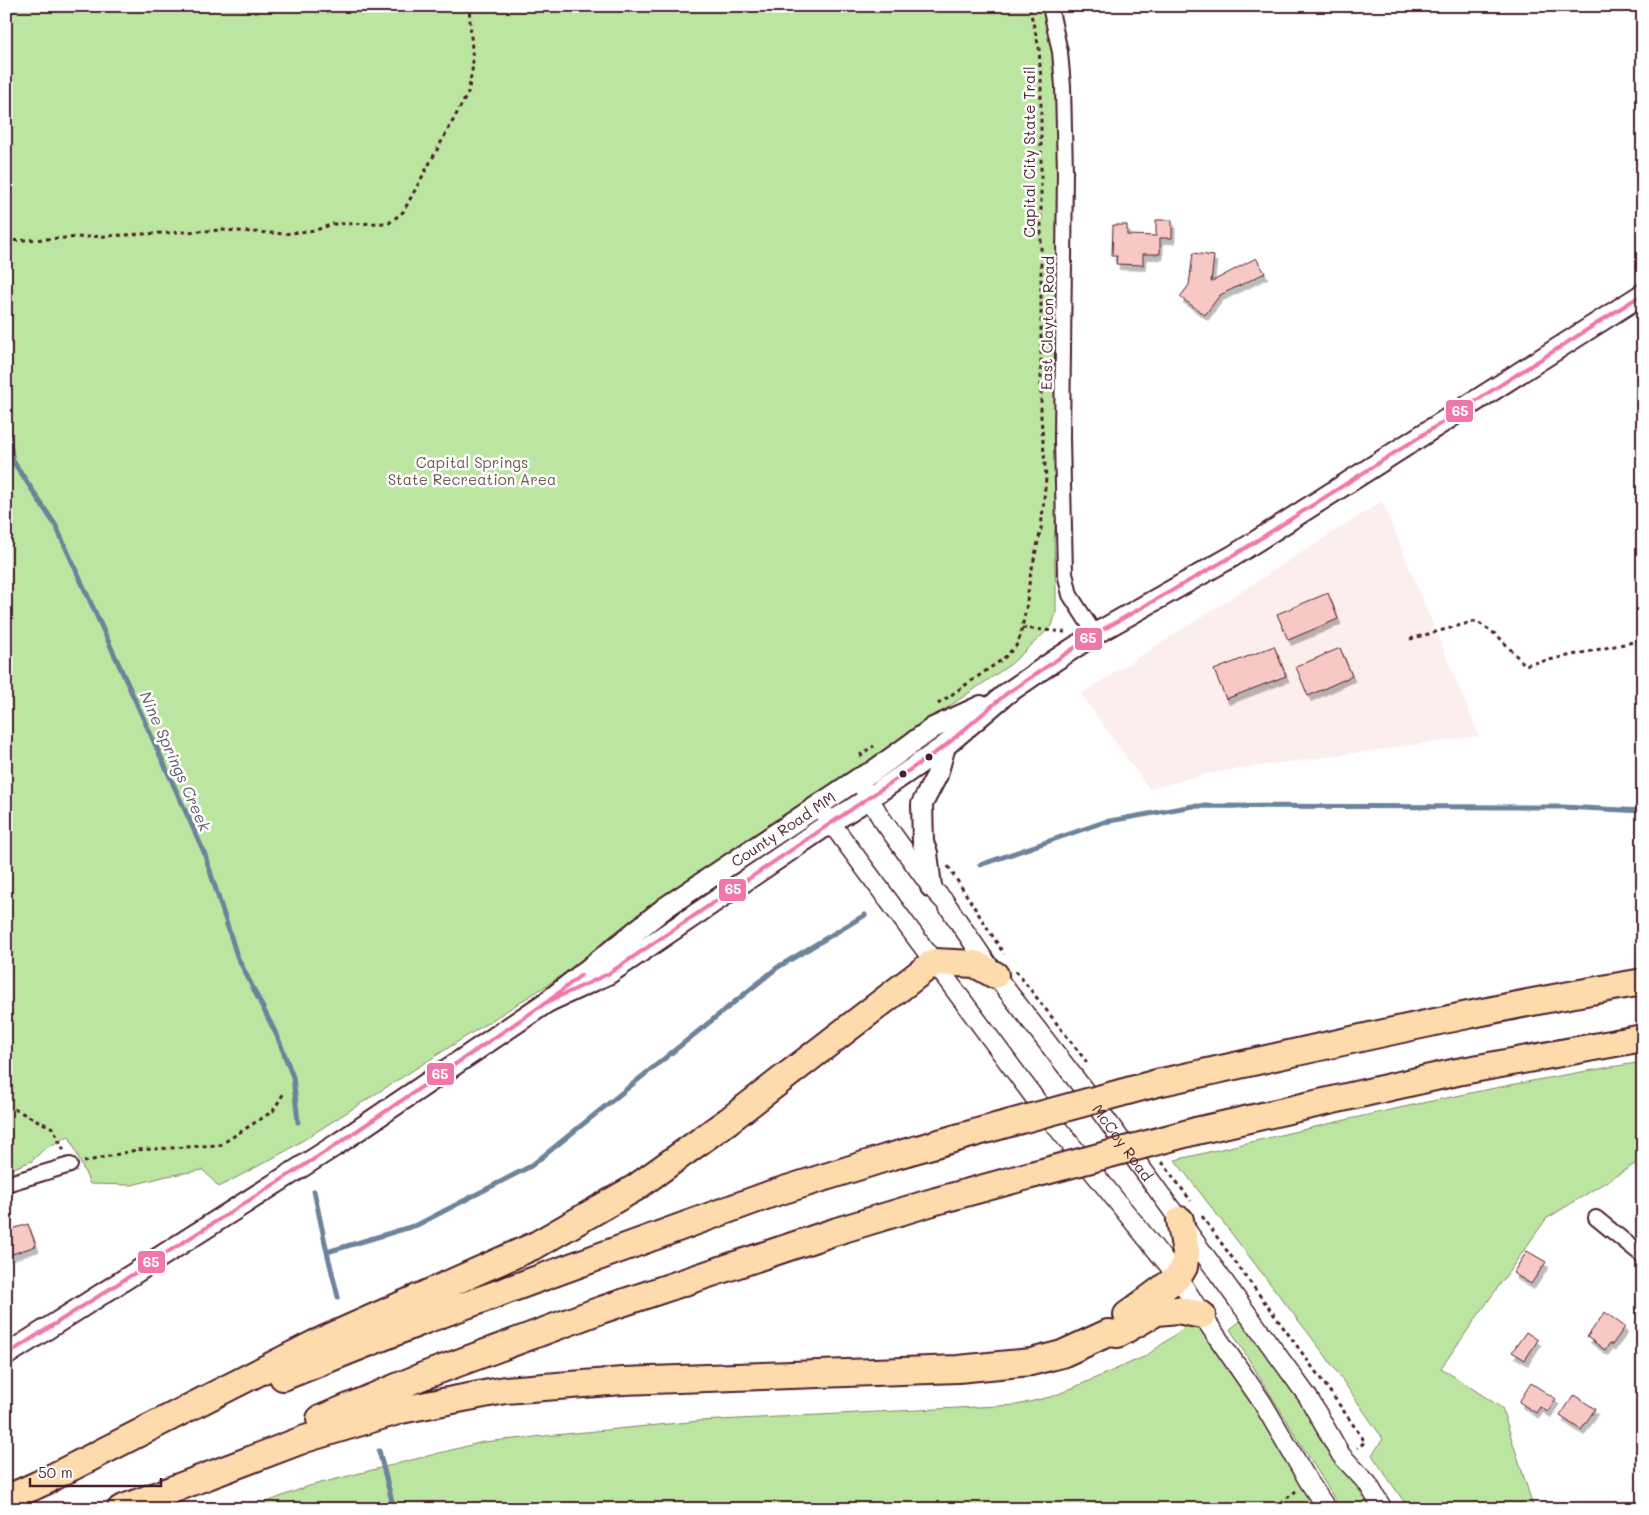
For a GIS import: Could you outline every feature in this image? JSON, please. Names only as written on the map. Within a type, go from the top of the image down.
[{"type":"highway","points":[[33,1487],[314,1344],[536,1245],[635,1188],[728,1122],[934,962],[975,964],[995,975]]},
{"type":"highway","points":[[6,1499],[216,1405],[428,1319],[771,1194],[886,1158],[1158,1083],[1594,990],[1643,982]]},
{"type":"highway","points":[[110,1509],[423,1376],[601,1310],[837,1231],[936,1201],[1196,1131],[1457,1072],[1643,1038]]},
{"type":"highway","points":[[1108,1333],[1113,1325],[1178,1277],[1184,1267],[1186,1252],[1180,1220]]},
{"type":"highway","points":[[121,1509],[322,1434],[402,1410],[505,1390],[623,1381],[958,1369],[1032,1362],[1062,1354],[1108,1333],[1118,1334],[1157,1312],[1177,1310],[1202,1315]]},
{"type":"main road","name":"County Road MM","points":[[547,1002],[608,974],[945,746],[1006,694],[1095,634],[1233,556],[1643,294]]},
{"type":"main road","name":"County Road MM","points":[[6,1355],[336,1145],[547,1002],[666,907],[858,779],[872,772],[934,728],[1006,694]]},
{"type":"main road","points":[[931,887],[927,853],[923,843],[922,804],[937,776],[945,746]]},
{"type":"street","name":"East Clayton Road","points":[[1050,6],[1060,52],[1063,86],[1065,172],[1062,439],[1065,573],[1070,595],[1095,634]]},
{"type":"street","name":"McCoy Road","points":[[858,779],[868,799],[931,887],[945,902],[995,975],[1092,1100],[1308,1397],[1341,1455],[1368,1484],[1383,1509]]},
{"type":"street","points":[[819,805],[830,823],[1051,1120],[1178,1277],[1262,1402],[1327,1509]]},
{"type":"street","points":[[6,1184],[70,1165]]},
{"type":"street","points":[[1596,1218],[1643,1256]]},
{"type":"path","points":[[6,241],[223,230],[284,234],[316,230],[332,224],[389,223],[403,212],[468,93],[473,65],[469,6]]},
{"type":"path","name":"Capital City State Trail","points":[[938,704],[1003,659],[1016,646],[1022,628],[1041,529],[1046,478],[1041,417],[1041,81],[1039,48],[1028,6]]},
{"type":"path","points":[[1410,639],[1476,621],[1498,636],[1525,666],[1643,640]]},
{"type":"path","points":[[1022,628],[1095,634]]},
{"type":"path","points":[[861,754],[881,741]]},
{"type":"path","points":[[6,1108],[16,1110],[53,1128],[70,1165],[136,1150],[220,1145],[273,1111],[285,1091]]},
{"type":"shaded area","points":[[1382,501],[1479,736],[1210,773],[1149,789],[1081,694]]},
{"type":"green space","name":"Capital Springs State Recreation Area","points":[[6,6],[1046,6],[1059,75],[1061,433],[1054,543],[1056,612],[1052,626],[1011,664],[742,849],[596,954],[286,1151],[219,1187],[203,1170],[167,1176],[132,1185],[90,1184],[69,1136],[44,1149],[32,1161],[6,1171]]},
{"type":"green space","points":[[1643,1062],[1643,1159],[1546,1219],[1441,1368],[1502,1408],[1534,1509],[1409,1509],[1372,1455],[1383,1439],[1325,1355],[1175,1160],[1466,1094]]},
{"type":"green space","points":[[1249,1315],[1385,1509],[1341,1509],[1230,1329]]},
{"type":"green space","points":[[1193,1321],[1202,1326],[1323,1509],[248,1509],[309,1486],[483,1442],[699,1421],[1017,1405],[1054,1396],[1146,1356]]},
{"type":"building","points":[[1156,220],[1172,220],[1172,238],[1160,238],[1160,254],[1143,254],[1143,265],[1116,264],[1117,256],[1112,256],[1113,225],[1127,225],[1127,235],[1156,236]]},
{"type":"building","points":[[1193,253],[1214,256],[1211,282],[1256,258],[1265,273],[1220,295],[1205,315],[1180,297],[1189,285]]},
{"type":"building","points":[[1328,593],[1338,619],[1288,640],[1277,614]]},
{"type":"building","points":[[1274,646],[1286,676],[1226,699],[1214,670]]},
{"type":"building","points":[[1340,648],[1352,676],[1308,696],[1296,667]]},
{"type":"building","points":[[28,1224],[36,1246],[6,1256],[6,1231]]},
{"type":"building","points":[[1527,1251],[1546,1262],[1531,1284],[1513,1273]]},
{"type":"building","points":[[1605,1312],[1625,1327],[1612,1345],[1610,1343],[1605,1350],[1587,1337]]},
{"type":"building","points":[[1526,1332],[1538,1340],[1525,1360],[1512,1352]]},
{"type":"building","points":[[1531,1383],[1556,1399],[1548,1412],[1540,1407],[1536,1413],[1519,1402]]},
{"type":"building","points":[[1574,1395],[1595,1409],[1581,1430],[1560,1416]]},
{"type":"waterway","name":"Nine Springs Creek","points":[[6,420],[13,461],[56,526],[204,852],[237,956],[278,1038],[293,1077],[298,1122]]},
{"type":"waterway","points":[[980,865],[1104,822],[1193,806],[1563,807],[1643,811]]},
{"type":"waterway","points":[[327,1252],[417,1225],[531,1166],[778,967],[865,915]]},
{"type":"waterway","points":[[314,1191],[338,1297]]},
{"type":"waterway","name":"Nine Springs Creek","points":[[379,1451],[394,1509]]},
{"type":"transit line","name":"65","points":[[547,1002],[608,974],[945,746],[1006,694],[1095,634],[1233,556],[1643,294]]},
{"type":"transit line","name":"65","points":[[6,1355],[336,1145],[547,1002],[581,975]]}]
